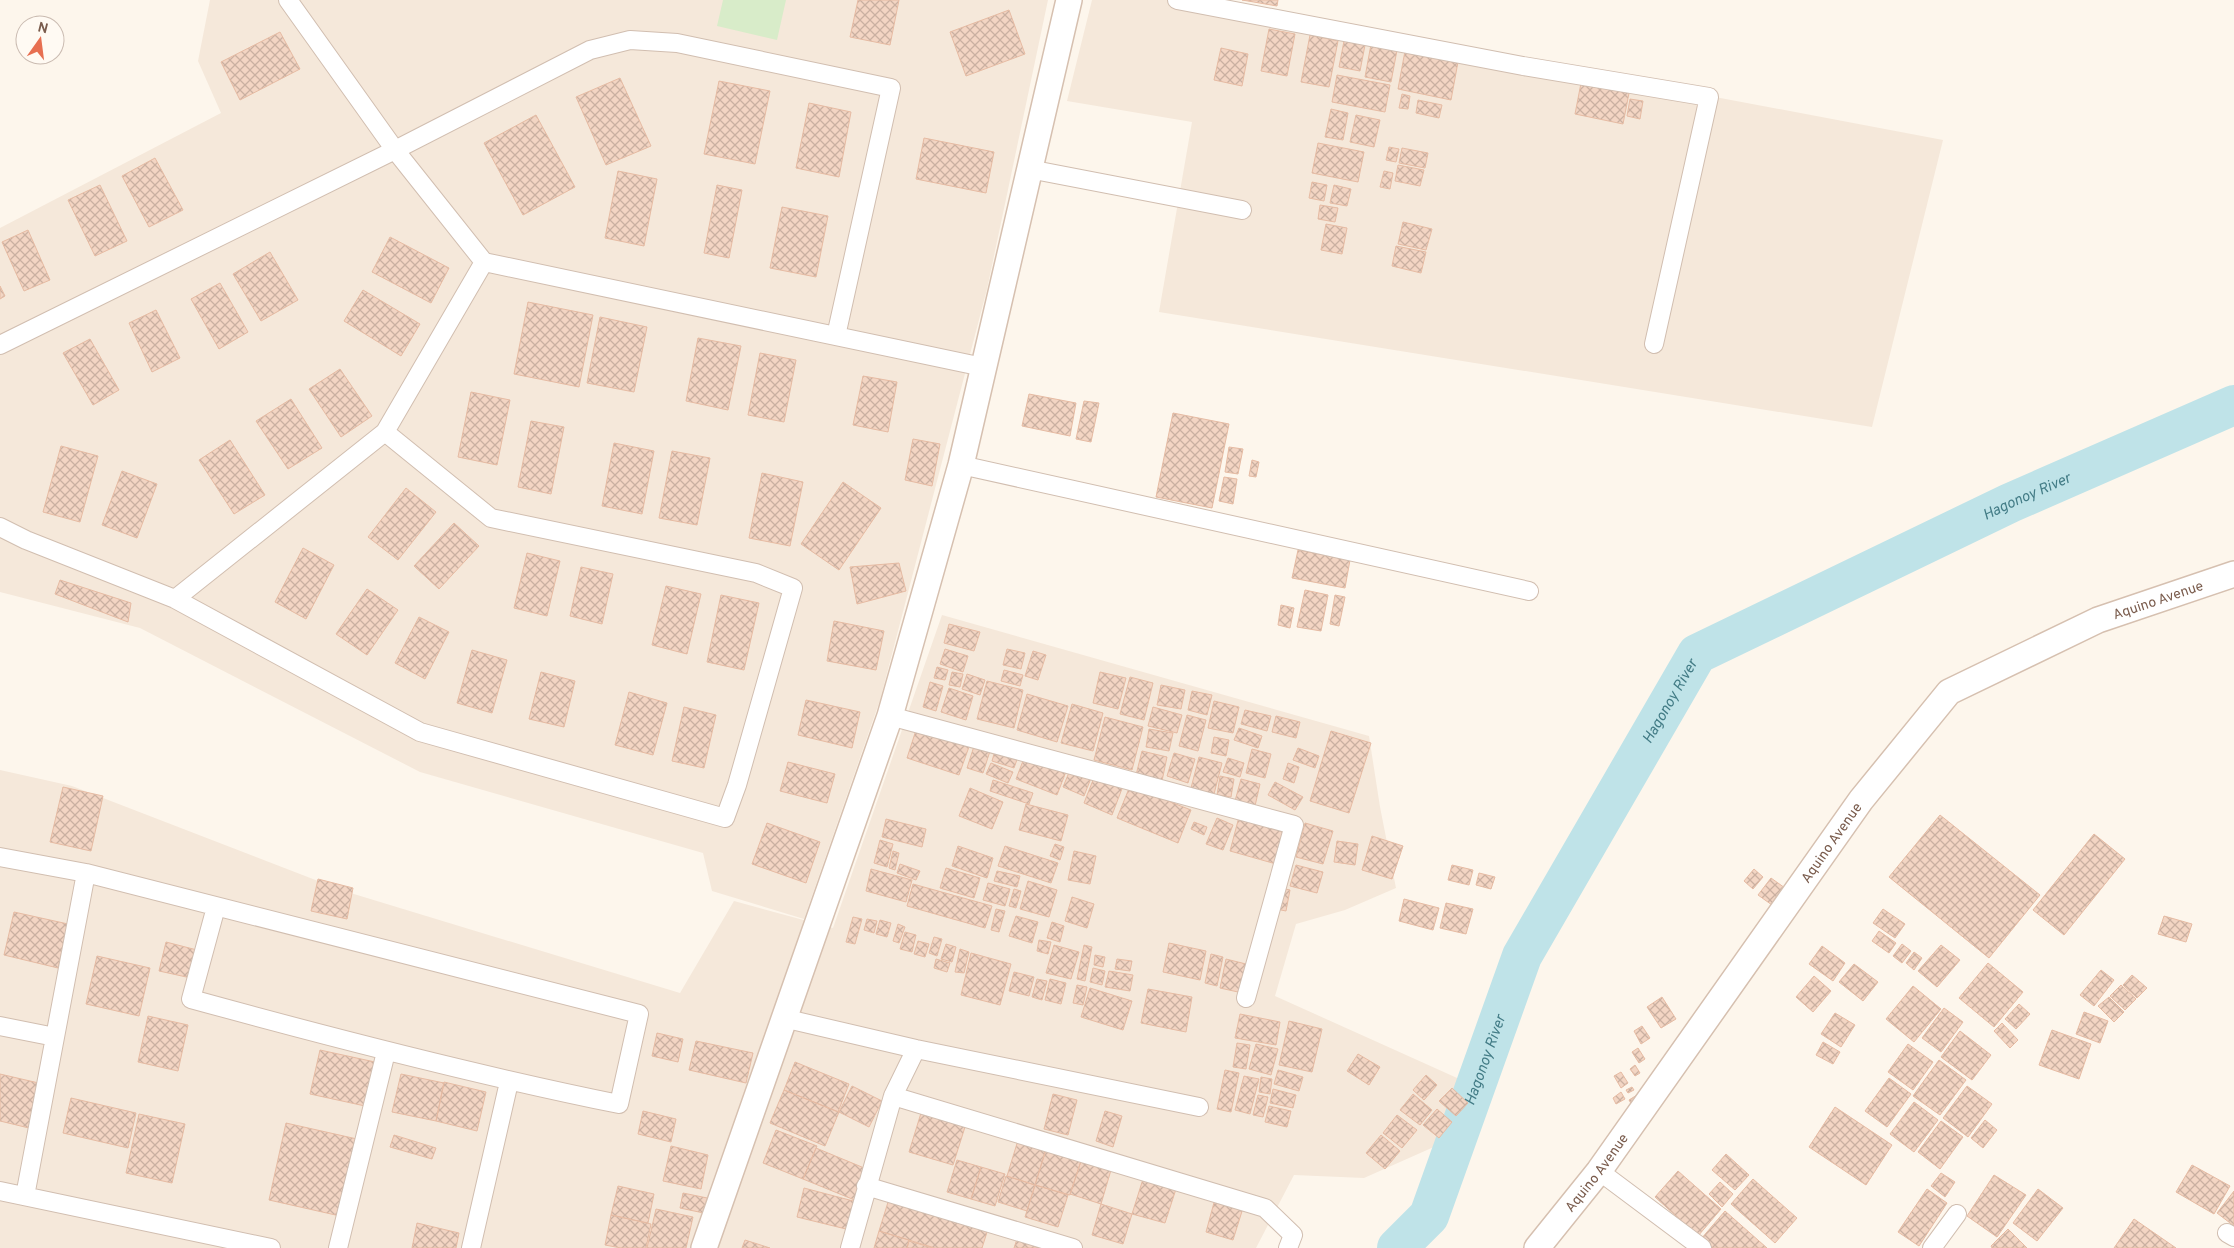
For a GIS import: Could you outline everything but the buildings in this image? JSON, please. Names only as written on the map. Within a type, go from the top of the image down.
[{"type":"street","points":[[288,0],[395,150],[484,262],[983,367]]},
{"type":"street","points":[[704,1248],[890,716],[961,465],[1069,0]]},
{"type":"street","points":[[1177,0],[1523,66],[1709,97],[1654,344]]},
{"type":"street","points":[[0,344],[395,150],[590,50],[630,40],[677,43],[892,88],[836,336]]},
{"type":"street","points":[[1029,169],[1242,210]]},
{"type":"street","points":[[175,598],[385,432],[484,262]]},
{"type":"street","points":[[0,527],[26,540],[175,598],[420,732],[725,818],[738,785],[792,588],[756,573],[491,518],[385,432]]},
{"type":"street","points":[[961,465],[1529,590]]},
{"type":"street","name":"Aquino Avenue","points":[[1537,1248],[1600,1171],[1861,800],[1949,692],[2098,620],[2234,574]]},
{"type":"street","points":[[890,716],[1294,825],[1246,998]]},
{"type":"street","points":[[0,857],[86,873],[639,1014],[619,1104],[509,1082],[386,1052],[191,999],[216,907]]},
{"type":"street","points":[[25,1196],[86,873]]},
{"type":"street","points":[[783,1018],[916,1049],[1199,1107]]},
{"type":"street","points":[[0,1026],[55,1037]]},
{"type":"street","points":[[850,1248],[893,1096],[916,1049]]},
{"type":"street","points":[[338,1248],[386,1052]]},
{"type":"street","points":[[471,1248],[509,1082]]},
{"type":"street","points":[[893,1096],[1265,1208],[1293,1235],[1288,1248]]},
{"type":"street","points":[[1600,1171],[1702,1248]]},
{"type":"street","points":[[866,1186],[1073,1248]]},
{"type":"street","points":[[0,1191],[271,1248]]},
{"type":"street","points":[[1932,1248],[1957,1214]]},
{"type":"shaded area","points":[[210,0],[1048,0],[987,289],[880,700],[804,919],[712,891],[703,853],[420,772],[140,628],[0,592],[0,228],[221,113],[198,61]]},
{"type":"shaded area","points":[[1092,0],[1201,0],[1943,140],[1872,427],[1159,312],[1192,122],[1067,101]]},
{"type":"shaded area","points":[[942,615],[1369,736],[1380,807],[1396,888],[1345,910],[1296,924],[1275,996],[1466,1082],[1472,1130],[1364,1178],[1294,1175],[1256,1248],[0,1248],[0,770],[72,786],[344,891],[680,993],[734,901],[833,928]]},
{"type":"green space","points":[[723,0],[786,0],[777,40],[717,26]]},
{"type":"waterway","name":"Hagonoy River","points":[[1397,1248],[1429,1216],[1522,956],[1697,654],[2010,503],[2234,405]]}]
